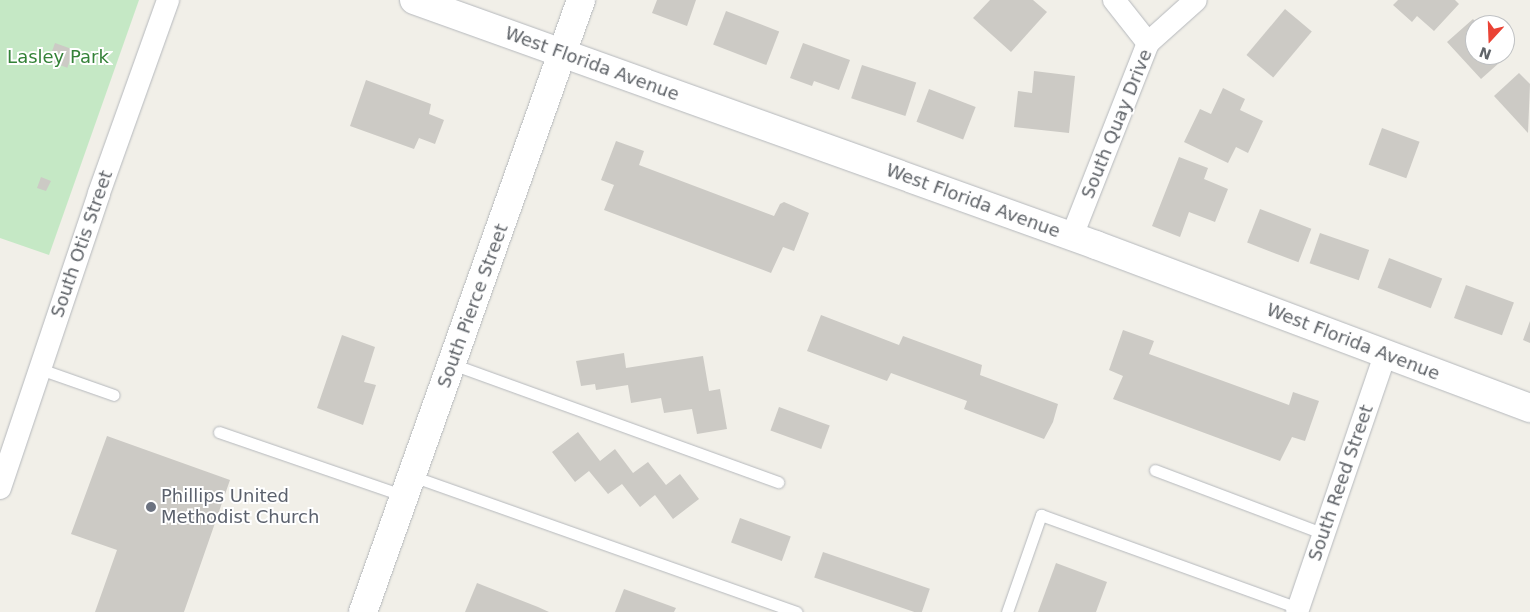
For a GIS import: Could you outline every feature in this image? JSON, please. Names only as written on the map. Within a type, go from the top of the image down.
[{"type":"street","name":"South Otis Street","points":[[0,488],[168,0]]},
{"type":"street","name":"West Florida Avenue","points":[[414,0],[1072,236],[1530,408]]},
{"type":"street","name":"South Pierce Street","points":[[363,612],[564,53],[581,0]]},
{"type":"street","points":[[1114,0],[1148,43]]},
{"type":"street","name":"South Quay Drive","points":[[1072,236],[1148,43],[1196,0]]},
{"type":"street","name":"South Reed Street","points":[[1297,610],[1385,354]]},
{"type":"lane","points":[[452,364],[778,482]]},
{"type":"lane","points":[[40,369],[114,395]]},
{"type":"lane","points":[[220,432],[408,486],[797,612]]},
{"type":"lane","points":[[1155,470],[1324,534]]},
{"type":"lane","points":[[1007,612],[1041,515],[1297,610]]},
{"type":"green space","name":"Lasley Park","points":[[0,0],[139,0],[49,255],[0,238]]},
{"type":"building","points":[[657,0],[696,0],[687,26],[652,13]]},
{"type":"building","points":[[990,0],[1033,0],[1047,12],[1011,52],[973,18]]},
{"type":"building","points":[[1398,0],[1455,0],[1459,4],[1434,31],[1417,16],[1412,22],[1393,5]]},
{"type":"building","points":[[1285,9],[1312,31],[1273,77],[1246,55]]},
{"type":"building","points":[[726,11],[779,31],[766,65],[713,45]]},
{"type":"building","points":[[1465,26],[1465,62],[1447,42]]},
{"type":"building","points":[[55,43],[74,50],[67,68],[49,61]]},
{"type":"building","points":[[803,43],[850,60],[839,90],[814,81],[812,86],[790,78]]},
{"type":"building","points":[[862,65],[916,83],[905,116],[851,98]]},
{"type":"building","points":[[1468,65],[1497,65],[1481,79]]},
{"type":"building","points":[[1034,71],[1075,76],[1069,133],[1014,127],[1018,91],[1032,93]]},
{"type":"building","points":[[1519,73],[1530,84],[1528,133],[1494,96]]},
{"type":"building","points":[[366,80],[431,104],[429,114],[444,120],[435,144],[419,138],[414,149],[350,126]]},
{"type":"building","points":[[1223,88],[1245,99],[1240,110],[1263,121],[1248,153],[1236,147],[1228,163],[1184,142],[1200,109],[1211,114]]},
{"type":"building","points":[[929,89],[976,107],[963,140],[916,122]]},
{"type":"building","points":[[1382,128],[1420,142],[1406,178],[1369,165]]},
{"type":"building","points":[[616,141],[644,151],[639,165],[774,216],[780,204],[784,202],[809,213],[794,251],[783,247],[771,273],[604,210],[614,185],[601,180]]},
{"type":"building","points":[[1179,157],[1208,168],[1204,179],[1228,189],[1215,222],[1189,212],[1180,237],[1152,226]]},
{"type":"building","points":[[41,177],[51,181],[46,191],[37,188]]},
{"type":"building","points":[[1260,209],[1311,229],[1298,262],[1247,243]]},
{"type":"building","points":[[1320,233],[1369,250],[1359,280],[1310,263]]},
{"type":"building","points":[[1389,258],[1442,278],[1431,308],[1378,288]]},
{"type":"building","points":[[1466,285],[1514,302],[1502,335],[1454,318]]},
{"type":"building","points":[[821,315],[899,345],[903,336],[982,365],[980,375],[1058,404],[1053,422],[1044,439],[964,409],[967,401],[891,373],[887,381],[807,351]]},
{"type":"building","points":[[1530,321],[1530,343],[1523,340]]},
{"type":"building","points":[[1123,330],[1154,341],[1149,354],[1289,405],[1293,392],[1319,401],[1305,441],[1292,437],[1280,461],[1113,399],[1123,376],[1109,370]]},
{"type":"building","points":[[342,335],[375,347],[364,382],[376,385],[363,425],[317,408]]},
{"type":"building","points":[[624,353],[626,368],[703,356],[709,391],[720,389],[727,429],[697,434],[692,409],[664,413],[661,398],[631,403],[628,385],[596,390],[595,384],[581,386],[576,361]]},
{"type":"building","points":[[779,407],[830,425],[821,449],[770,430]]},
{"type":"building","points":[[578,432],[600,461],[615,449],[633,473],[648,462],[666,485],[680,474],[699,499],[673,519],[655,495],[640,507],[622,484],[608,494],[589,471],[575,482],[552,452]]},
{"type":"building","name":"Phillips United Methodist Church","points":[[107,436],[230,480],[184,612],[95,612],[117,550],[71,534]]},
{"type":"building","points":[[740,518],[791,536],[782,561],[731,542]]},
{"type":"building","points":[[823,552],[930,589],[922,612],[914,612],[814,578]]},
{"type":"building","points":[[1056,563],[1107,582],[1096,612],[1038,612]]},
{"type":"building","points":[[477,583],[538,607],[549,612],[465,612]]},
{"type":"building","points":[[624,589],[676,608],[674,612],[615,612]]},
{"type":"place","name":"Phillips United Methodist Church","points":[[151,507]]}]
